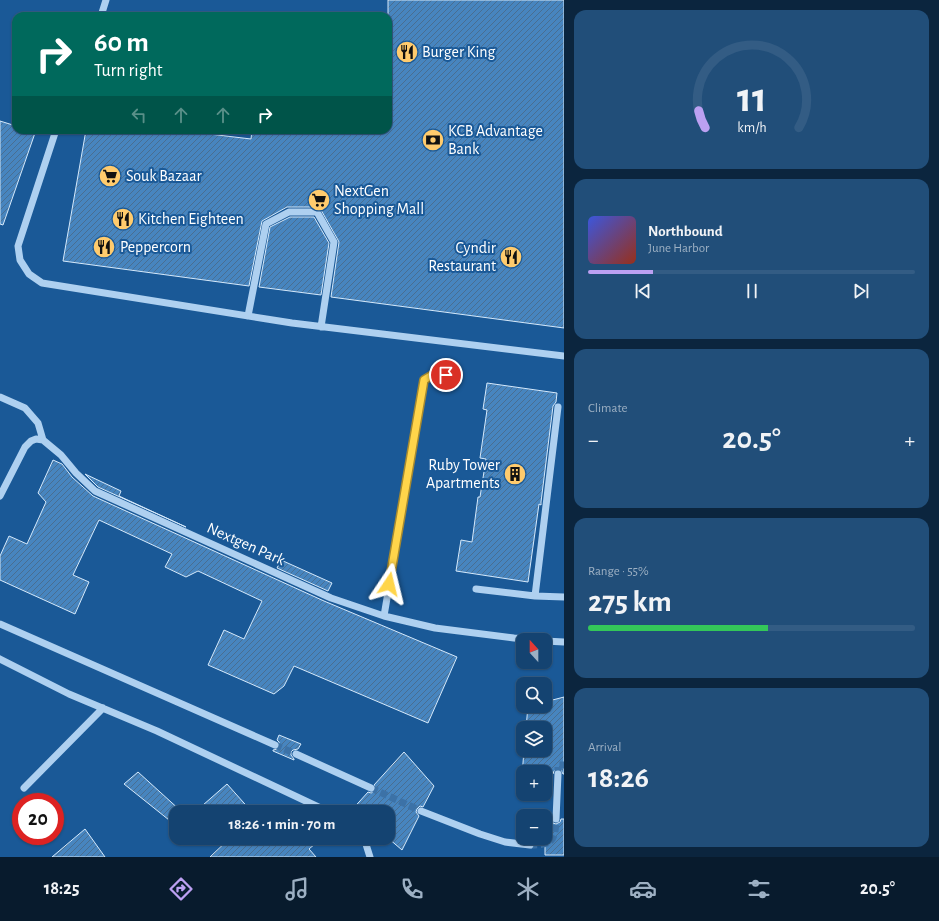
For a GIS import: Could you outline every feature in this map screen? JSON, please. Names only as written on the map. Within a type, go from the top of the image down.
[{"type":"street","points":[[102,12],[106,0]]},
{"type":"street","points":[[55,134],[18,246],[20,260],[29,274],[42,284],[321,327],[564,356]]},
{"type":"street","points":[[248,316],[266,224],[289,212],[317,212],[334,242],[321,327]]},
{"type":"street","points":[[384,616],[424,380],[434,374],[446,375]]},
{"type":"street","points":[[0,397],[24,408],[38,424],[42,440],[36,439],[31,441],[25,447],[0,496]]},
{"type":"street","points":[[535,596],[558,407]]},
{"type":"street","name":"Nextgen Park","points":[[42,440],[61,455],[76,473],[95,491],[332,598],[384,616],[435,628],[516,638]]},
{"type":"street","points":[[476,589],[535,596],[564,597]]},
{"type":"street","points":[[0,624],[275,745]]},
{"type":"street","points":[[552,641],[564,642]]},
{"type":"street","points":[[0,659],[69,694],[157,732],[314,805]]},
{"type":"street","points":[[24,788],[103,708]]},
{"type":"street","points":[[296,754],[371,788]]},
{"type":"street","points":[[556,819],[558,774]]},
{"type":"street","points":[[421,811],[487,836],[505,842],[516,843]]},
{"type":"street","points":[[366,845],[370,857]]},
{"type":"building","name":"NextGen Shopping Mall","points":[[388,0],[564,0],[564,328],[331,297],[339,242],[321,210],[317,207],[287,207],[262,221],[249,286],[63,261],[85,134],[209,134],[251,139],[252,134],[392,134],[392,12],[388,12]]},
{"type":"building","points":[[0,121],[12,125],[12,134],[35,134],[3,225],[0,224]]},
{"type":"building","points":[[290,217],[314,217],[329,243],[321,295],[259,287],[270,227]]},
{"type":"building","name":"Ruby Tower Apartments","points":[[487,383],[557,393],[556,402],[553,406],[541,505],[539,504],[528,582],[456,571],[461,540],[472,542],[478,497],[480,497],[486,459],[480,458],[487,410],[483,409]]},
{"type":"building","points":[[53,460],[62,464],[72,477],[93,496],[324,601],[457,657],[428,723],[294,666],[284,686],[274,694],[208,665],[224,630],[244,639],[262,601],[198,571],[186,577],[165,567],[172,554],[99,520],[73,575],[89,582],[75,614],[0,580],[0,556],[9,536],[27,544],[46,502],[38,493]]},
{"type":"building","points":[[85,474],[121,491],[119,496],[186,527],[98,487]]},
{"type":"building","points":[[281,560],[332,583],[328,591],[277,568]]},
{"type":"building","points":[[564,697],[564,774],[558,769],[552,774],[552,765],[523,765],[523,757],[552,757],[552,721],[527,721],[527,713],[552,713],[552,700]]},
{"type":"building","points":[[279,735],[301,744],[298,749],[291,752],[294,760],[273,751],[280,747],[277,740]]},
{"type":"building","points":[[404,752],[434,786],[423,807],[420,806],[417,809],[416,812],[419,816],[402,850],[395,844],[395,805],[356,805],[368,792],[374,792],[376,788],[374,785]]},
{"type":"building","points":[[138,772],[174,805],[169,805],[169,820],[124,784]]},
{"type":"building","points":[[227,784],[246,805],[203,805]]},
{"type":"building","points":[[561,819],[564,819],[564,855],[545,855],[545,845],[552,845],[552,821],[556,824],[560,822]]},
{"type":"building","points":[[85,829],[105,857],[52,857]]},
{"type":"building","points":[[223,845],[314,845],[309,849],[316,857],[210,857]]},
{"type":"tunnel","points":[[275,745],[296,754]]},
{"type":"tunnel","points":[[558,774],[558,765],[564,765]]},
{"type":"tunnel","points":[[371,788],[421,811]]},
{"type":"tunnel","points":[[552,838],[555,832],[556,819]]},
{"type":"place","name":"Burger King","points":[[407,52]]},
{"type":"place","name":"KCB Advantage Bank","points":[[433,140]]},
{"type":"place","name":"Souk Bazaar","points":[[110,176]]},
{"type":"place","name":"NextGen Shopping Mall","points":[[319,200]]},
{"type":"place","name":"Kitchen Eighteen","points":[[123,219]]},
{"type":"place","name":"Peppercorn","points":[[104,247]]},
{"type":"place","name":"Cyndir Restaurant","points":[[511,257]]},
{"type":"place","name":"Ruby Tower Apartments","points":[[515,474]]},
{"type":"route","points":[[389,584],[424,380],[434,374],[446,375]]}]
